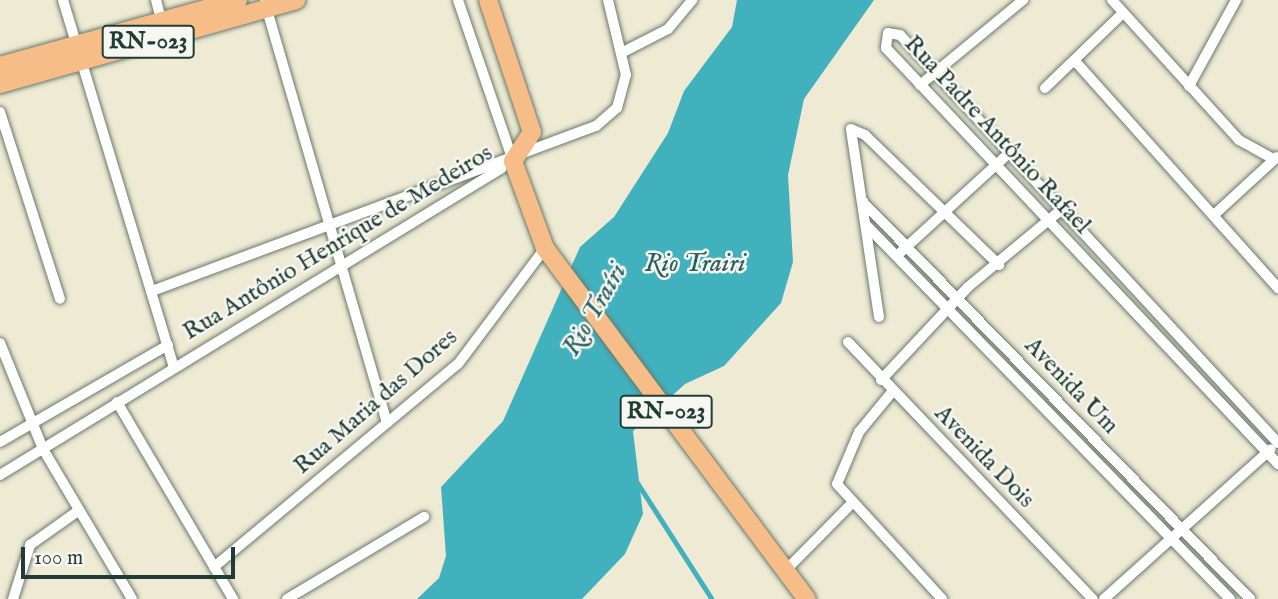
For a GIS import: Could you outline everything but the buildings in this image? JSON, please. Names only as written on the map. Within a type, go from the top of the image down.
[{"type":"main road","name":"RN-023","points":[[164,29],[238,0]]},
{"type":"main road","name":"RN-023","points":[[0,66],[78,52],[266,4],[296,0]]},
{"type":"main road","points":[[488,0],[532,132],[513,161]]},
{"type":"main road","name":"RN-023","points":[[0,84],[78,52]]},
{"type":"main road","name":"RN-023","points":[[513,161],[545,248],[555,264],[807,599]]},
{"type":"street","points":[[63,0],[174,367]]},
{"type":"street","points":[[156,0],[164,29]]},
{"type":"street","points":[[458,0],[513,161],[608,117],[621,99],[625,51],[608,0]]},
{"type":"street","points":[[625,51],[668,29],[692,0]]},
{"type":"street","points":[[920,85],[1023,0]]},
{"type":"street","points":[[1112,0],[1239,140],[1276,158],[1215,214]]},
{"type":"street","points":[[1189,86],[1236,0]]},
{"type":"street","points":[[266,4],[344,262],[387,423]]},
{"type":"street","points":[[1045,88],[1123,13]]},
{"type":"street","name":"Rua Padre Antônio Rafael","points":[[1278,443],[897,32],[888,33],[884,46],[1278,464]]},
{"type":"street","points":[[1075,61],[1215,214],[1278,288]]},
{"type":"street","points":[[0,112],[60,299]]},
{"type":"street","points":[[880,317],[862,201],[848,134],[856,128],[999,265]]},
{"type":"street","points":[[897,256],[1010,152]]},
{"type":"street","name":"Rua Antônio Henrique de Medeiros","points":[[152,290],[331,221],[513,161]]},
{"type":"street","name":"Rua Antônio Henrique de Medeiros","points":[[0,475],[344,262],[460,199],[513,161]]},
{"type":"street","name":"Avenida Um","points":[[862,201],[1250,599]]},
{"type":"street","points":[[881,380],[957,299],[1062,209]]},
{"type":"street","name":"Avenida Um","points":[[866,225],[1230,599]]},
{"type":"street","name":"Rua Maria das Dores","points":[[214,567],[458,364],[545,248]]},
{"type":"street","name":"Avenida Dois","points":[[848,342],[892,392],[1093,599]]},
{"type":"street","points":[[0,343],[3,361],[43,449],[132,599]]},
{"type":"street","points":[[992,354],[1001,344]]},
{"type":"street","name":"Rua Antônio Henrique de Medeiros","points":[[0,442],[33,428],[168,345]]},
{"type":"street","points":[[892,392],[859,432],[838,470],[842,494],[942,599]]},
{"type":"street","points":[[117,402],[233,599]]},
{"type":"street","points":[[1104,599],[1180,527],[1278,443]]},
{"type":"street","points":[[782,565],[850,505]]},
{"type":"street","points":[[13,599],[30,545],[78,511]]},
{"type":"street","points":[[287,599],[424,517]]},
{"type":"water","name":"Rio Trairi","points":[[737,0],[874,0],[804,99],[788,175],[793,262],[781,303],[724,366],[685,384],[633,431],[643,514],[625,554],[582,599],[417,599],[439,578],[446,556],[441,487],[503,421],[580,247],[614,217],[668,133],[684,91],[732,27]]},
{"type":"waterway","points":[[637,482],[712,599]]},
{"type":"water label","name":"Rio Traíri","points":[[595,310]]}]
